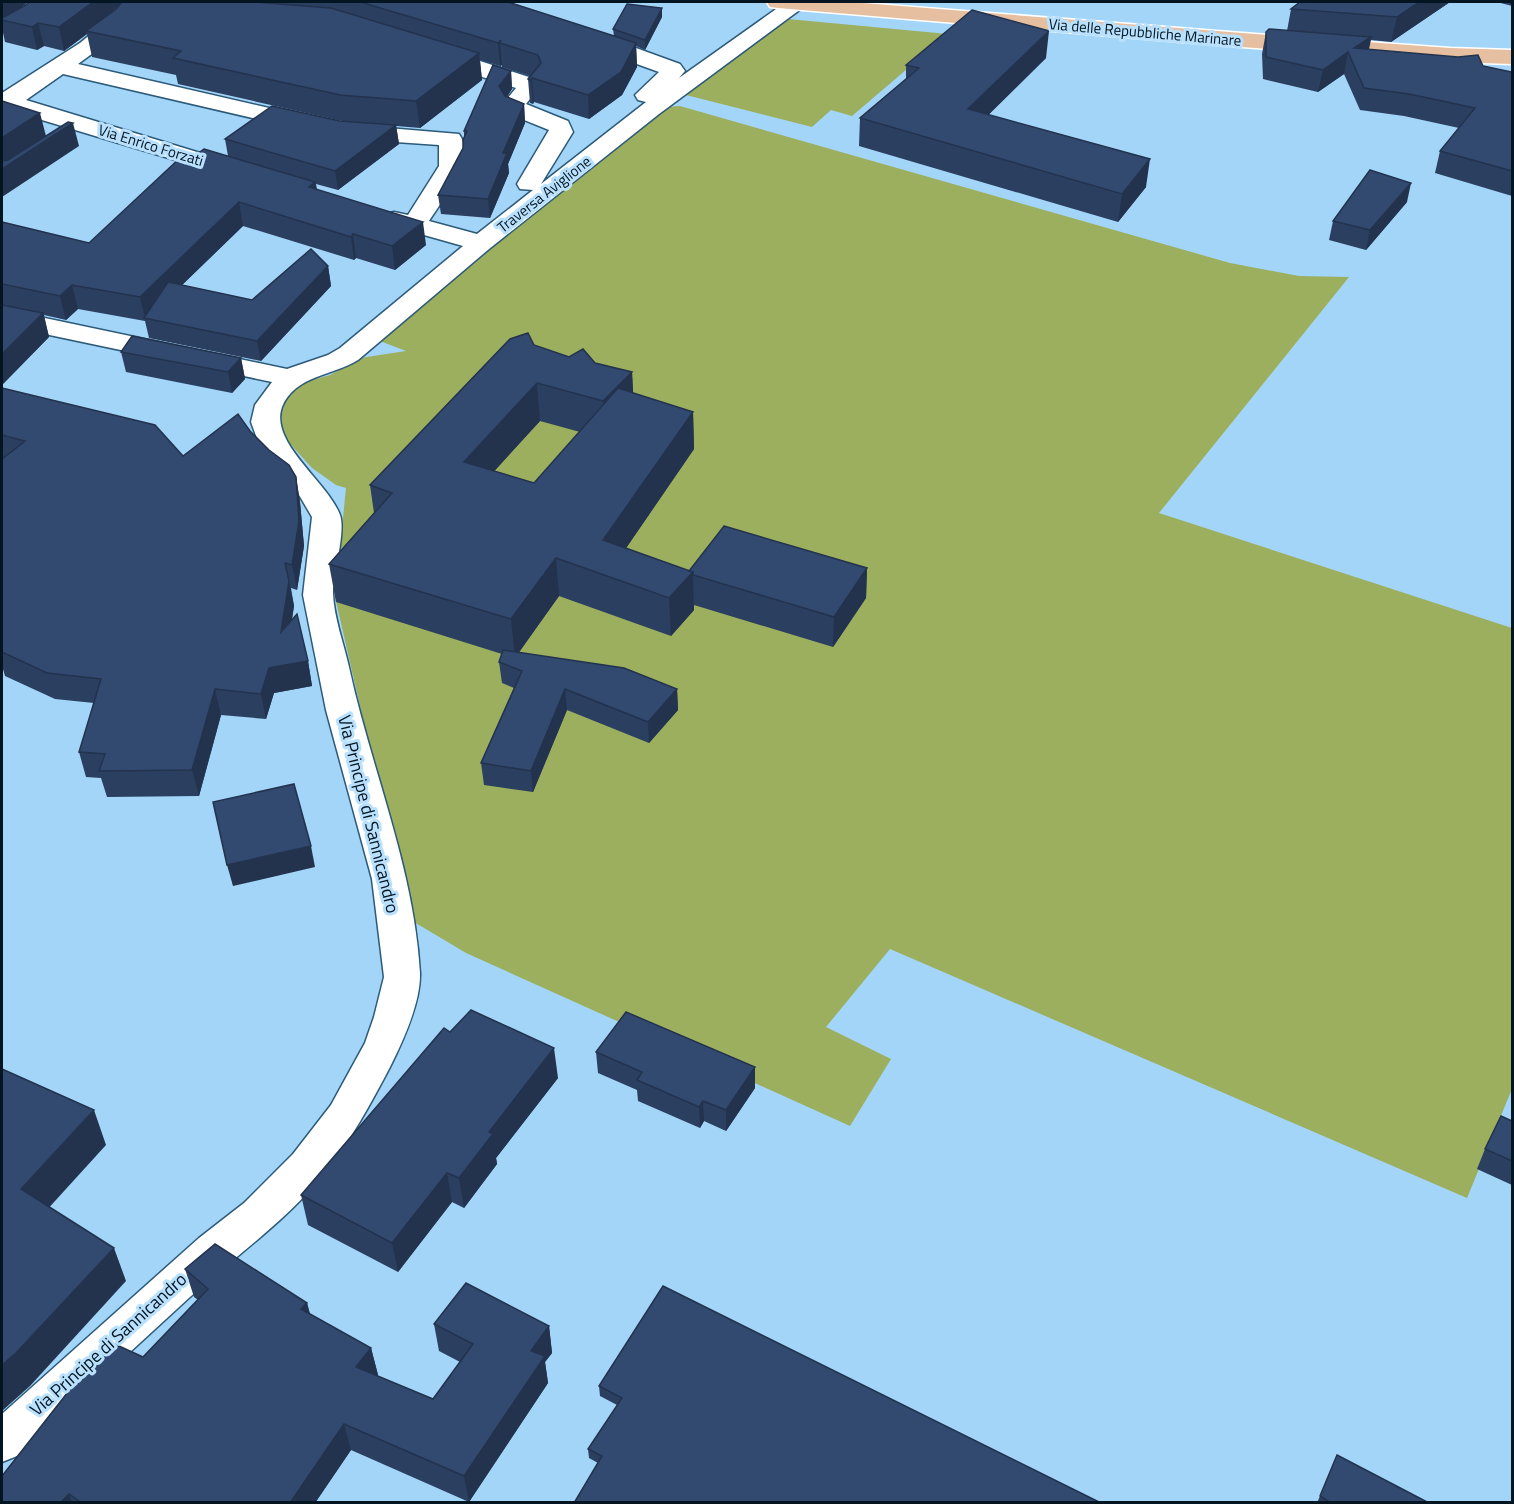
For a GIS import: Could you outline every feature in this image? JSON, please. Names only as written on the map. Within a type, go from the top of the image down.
[{"type":"main road","name":"Via delle Repubbliche Marinare","points":[[788,2],[1265,42],[1512,57]]},
{"type":"main road","name":"Via delle Repubbliche Marinare","points":[[1035,3],[1242,21],[1512,39]]},
{"type":"street","name":"Traversa Aviglione","points":[[289,378],[338,362],[349,354],[480,244],[788,2]]},
{"type":"street","points":[[4,101],[60,68],[138,6]]},
{"type":"street","points":[[580,36],[666,66],[674,71],[671,76],[599,131]]},
{"type":"street","points":[[418,49],[530,86],[514,104],[515,108],[555,123],[561,129],[529,184]]},
{"type":"street","points":[[60,68],[343,131],[450,138],[451,166],[414,225]]},
{"type":"street","name":"Via Enrico Forzati","points":[[4,101],[73,131],[254,176]]},
{"type":"street","points":[[368,211],[474,242]]},
{"type":"street","points":[[2,317],[289,378]]},
{"type":"street","name":"Via Principe di Sannicandro","points":[[2,1442],[213,1250],[258,1215],[307,1166],[345,1116],[383,1044],[393,1017],[402,977],[390,889],[342,710],[318,595],[327,517],[307,484],[273,444],[265,422],[269,405],[289,378]]},
{"type":"green space","points":[[788,19],[948,34],[852,116],[831,110],[812,127],[682,94]]},
{"type":"green space","points":[[680,106],[1230,263],[1299,276],[1349,277],[1159,513],[1512,628],[1512,1089],[1467,1198],[890,949],[826,1027],[891,1059],[850,1126],[466,953],[409,919],[335,597],[346,488],[336,485],[312,468],[283,436],[281,412],[287,395],[297,384],[330,375],[360,358],[406,351],[372,338],[664,107]]},
{"type":"building","points":[[29,2],[93,2],[59,27],[38,23],[32,27],[2,20]]},
{"type":"building","points":[[122,2],[254,2],[331,8],[479,53],[416,101],[340,95],[173,58],[181,51],[86,31],[115,10]]},
{"type":"building","points":[[360,2],[508,2],[636,43],[621,72],[588,95],[532,78],[528,79],[541,63],[538,55],[500,43],[501,40],[498,43]]},
{"type":"building","points":[[1300,2],[1419,2],[1397,17],[1291,9]]},
{"type":"building","points":[[627,4],[662,8],[645,40],[613,29]]},
{"type":"building","points":[[972,10],[1049,31],[968,109],[1150,159],[1122,194],[860,118],[919,68],[906,65]]},
{"type":"building","points":[[1269,29],[1371,37],[1354,48],[1458,57],[1478,55],[1483,66],[1512,72],[1512,171],[1440,151],[1475,108],[1409,94],[1364,88],[1348,52],[1323,70],[1266,57],[1266,32]]},
{"type":"building","points":[[493,65],[511,71],[499,86],[505,96],[524,104],[503,153],[507,153],[488,199],[438,195],[463,148],[463,140],[467,131],[464,131]]},
{"type":"building","points":[[2,101],[40,113],[2,138]]},
{"type":"building","points":[[272,106],[340,121],[396,125],[335,171],[225,139]]},
{"type":"building","points":[[68,122],[73,123],[2,169],[2,161],[8,160]]},
{"type":"building","points":[[204,149],[315,182],[309,187],[423,222],[392,246],[353,234],[351,237],[239,202],[140,297],[72,285],[60,296],[2,284],[2,222],[89,243],[182,156],[190,159]]},
{"type":"building","points":[[1370,170],[1411,183],[1370,230],[1333,221]]},
{"type":"building","points":[[311,249],[328,266],[257,341],[144,318],[168,282],[252,300]]},
{"type":"building","points":[[2,305],[43,313],[2,354]]},
{"type":"building","points":[[528,333],[534,345],[569,357],[583,349],[595,363],[632,372],[603,401],[537,383],[464,462],[534,483],[618,388],[693,412],[603,540],[693,572],[669,598],[556,558],[511,619],[329,564],[392,493],[370,485],[510,339]]},
{"type":"building","points":[[132,336],[241,358],[228,372],[121,352]]},
{"type":"building","points":[[2,388],[155,425],[183,456],[238,414],[250,431],[269,450],[289,465],[296,477],[299,521],[292,565],[285,563],[289,581],[281,632],[297,614],[308,661],[269,668],[261,694],[215,689],[192,770],[99,771],[105,754],[79,752],[101,679],[47,673],[2,652],[2,459],[25,441],[2,435]]},
{"type":"building","points":[[724,526],[867,568],[834,617],[693,575],[693,572],[689,571]]},
{"type":"building","points":[[503,650],[624,668],[677,689],[648,722],[565,689],[531,771],[481,763],[522,671],[499,662]]},
{"type":"building","points":[[294,784],[311,846],[227,865],[213,802]]},
{"type":"building","points":[[471,1010],[554,1048],[489,1132],[493,1134],[459,1178],[447,1173],[392,1243],[301,1195],[444,1028],[450,1032]]},
{"type":"building","points":[[626,1012],[755,1067],[726,1110],[703,1101],[699,1107],[637,1080],[642,1072],[596,1052]]},
{"type":"building","points":[[2,1069],[94,1110],[21,1189],[114,1248],[16,1353],[2,1365]]},
{"type":"building","points":[[1501,1116],[1512,1121],[1512,1161],[1485,1149]]},
{"type":"building","points":[[215,1244],[307,1303],[301,1309],[371,1348],[356,1367],[433,1399],[473,1344],[434,1324],[466,1283],[549,1326],[531,1351],[545,1356],[464,1476],[344,1424],[290,1503],[82,1503],[69,1494],[60,1503],[2,1503],[2,1476],[108,1341],[143,1357],[208,1289],[185,1269]]},
{"type":"building","points":[[663,1286],[1101,1503],[574,1503],[602,1456],[588,1449],[622,1398],[599,1386]]},
{"type":"building","points":[[1337,1455],[1429,1503],[1331,1503],[1320,1496]]}]
